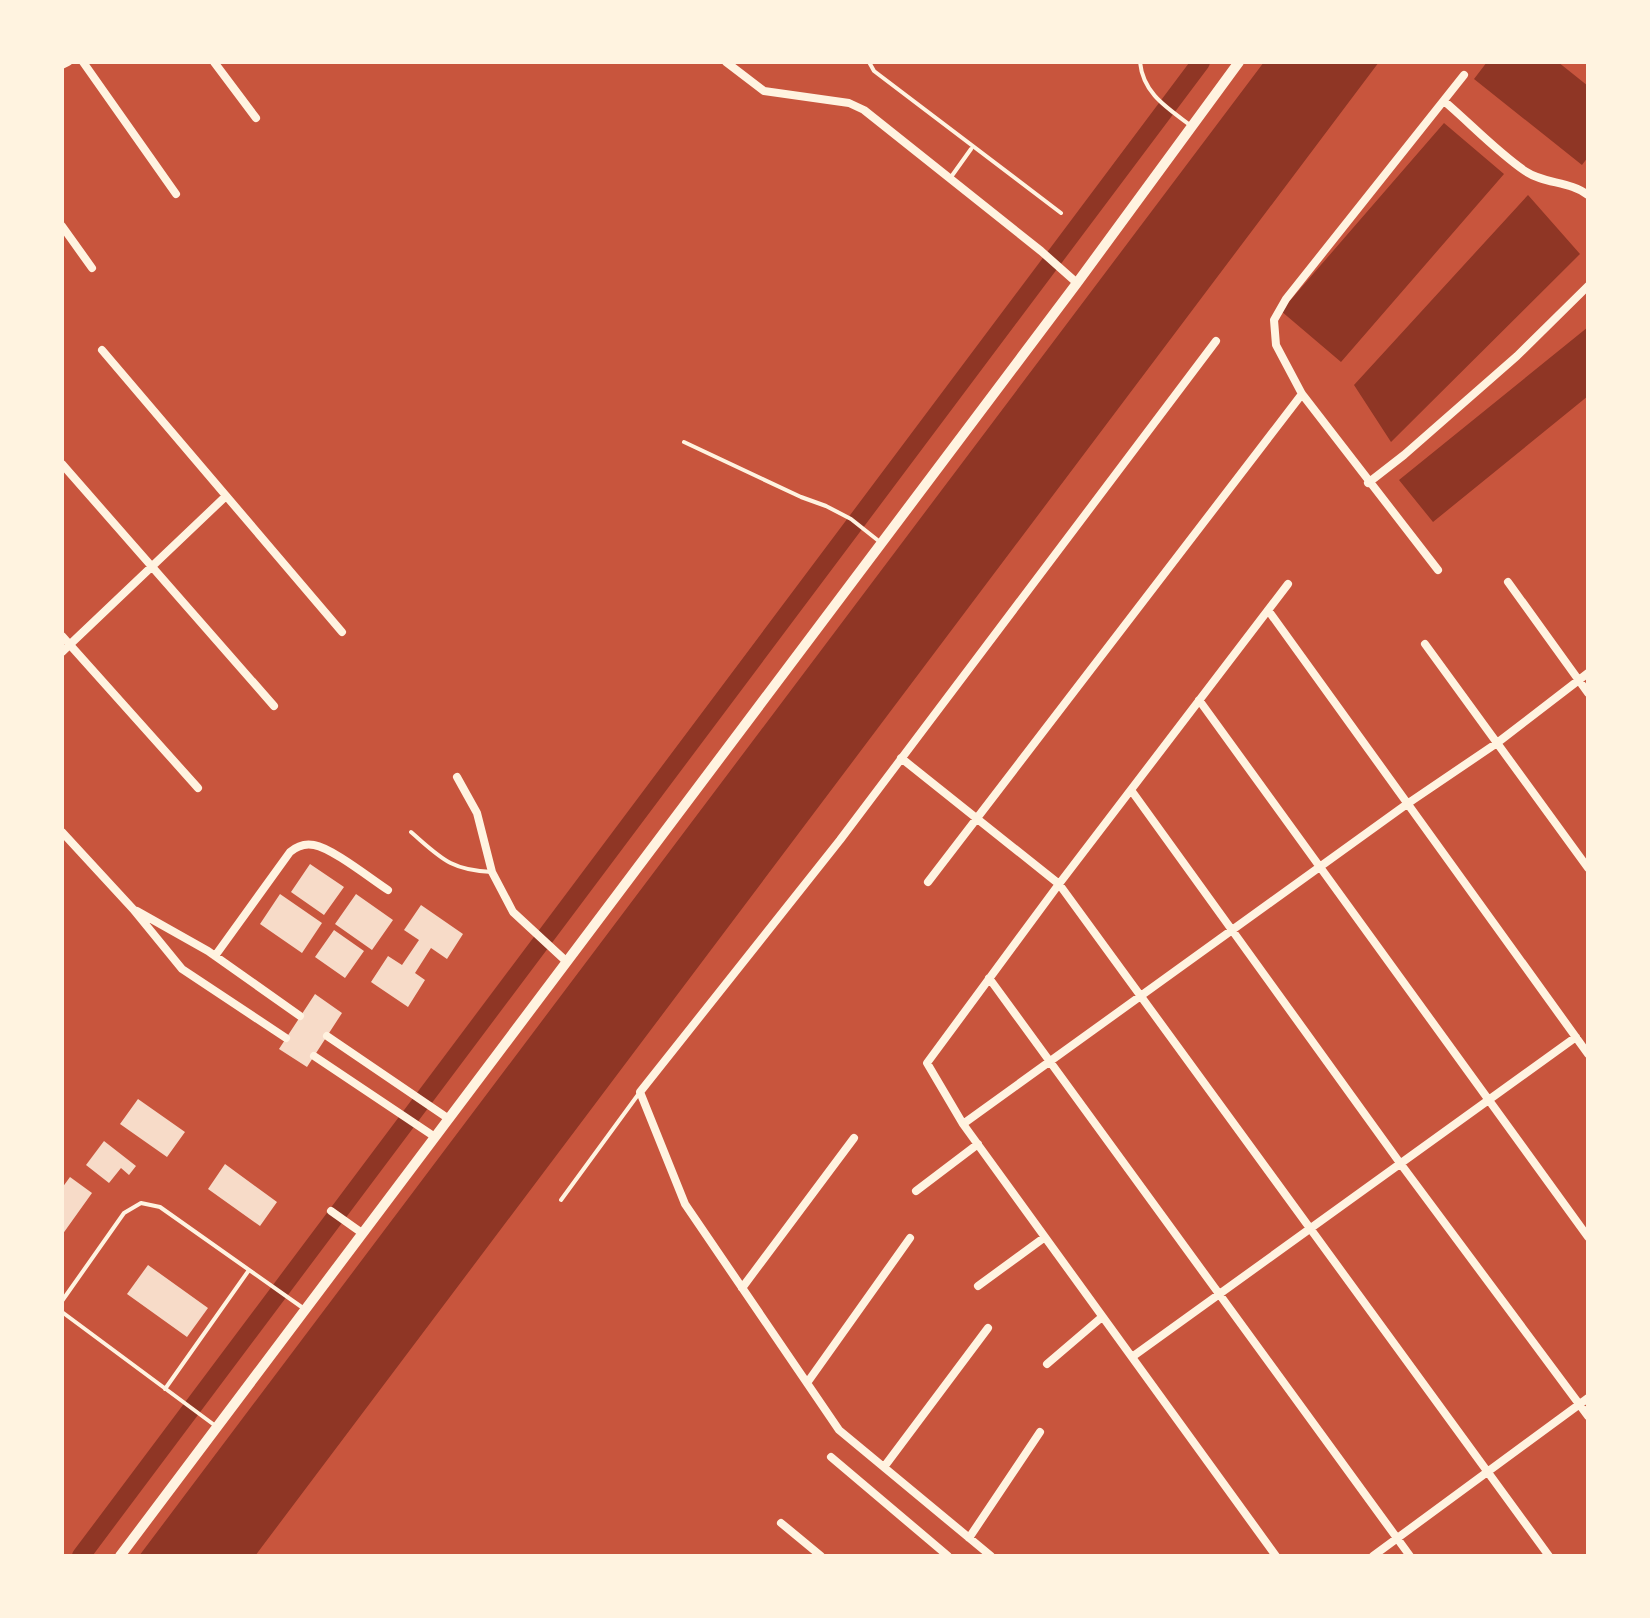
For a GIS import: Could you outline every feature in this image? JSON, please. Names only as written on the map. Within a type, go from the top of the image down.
[{"type":"street","points":[[62,65],[68,62]]},
{"type":"street","points":[[83,62],[176,194]]},
{"type":"street","points":[[214,62],[256,118]]},
{"type":"street","points":[[726,62],[764,91],[849,103],[864,110],[1055,262],[1077,283]]},
{"type":"street","points":[[120,1556],[305,1309],[358,1230],[449,1119],[1077,283],[1239,62]]},
{"type":"street","points":[[1438,570],[1302,394],[1276,345],[1274,320],[1286,299],[1464,75]]},
{"type":"street","points":[[1444,101],[1525,171],[1588,195]]},
{"type":"street","points":[[62,226],[92,268]]},
{"type":"street","points":[[1368,483],[1517,356],[1588,286]]},
{"type":"street","points":[[991,1556],[839,1430],[685,1204],[640,1092],[840,840],[1216,341]]},
{"type":"street","points":[[102,350],[342,632]]},
{"type":"street","points":[[928,882],[1302,394]]},
{"type":"street","points":[[62,464],[274,706]]},
{"type":"street","points":[[66,648],[226,496]]},
{"type":"street","points":[[1508,582],[1588,693]]},
{"type":"street","points":[[1276,1556],[963,1124],[927,1063],[1288,584]]},
{"type":"street","points":[[1268,610],[1588,1054]]},
{"type":"street","points":[[62,636],[66,648],[198,788]]},
{"type":"street","points":[[1425,644],[1588,868]]},
{"type":"street","points":[[963,1124],[1320,866],[1497,743],[1588,673]]},
{"type":"street","points":[[1199,700],[1588,1237]]},
{"type":"street","points":[[901,758],[1059,884],[1549,1556]]},
{"type":"street","points":[[457,777],[477,813],[492,872],[513,912],[567,962]]},
{"type":"street","points":[[1131,790],[1400,1163],[1588,1416]]},
{"type":"street","points":[[62,832],[133,909],[182,969],[286,1038]]},
{"type":"street","points":[[215,956],[290,852],[299,845],[314,844],[326,850],[388,890]]},
{"type":"street","points":[[133,909],[215,956],[300,1016]]},
{"type":"street","points":[[989,978],[1410,1556]]},
{"type":"street","points":[[327,1036],[449,1119]]},
{"type":"street","points":[[1132,1357],[1576,1037]]},
{"type":"street","points":[[314,1056],[435,1137]]},
{"type":"street","points":[[742,1288],[854,1138]]},
{"type":"street","points":[[916,1191],[978,1144]]},
{"type":"street","points":[[331,1211],[358,1230]]},
{"type":"street","points":[[978,1286],[1045,1237]]},
{"type":"street","points":[[807,1383],[910,1238]]},
{"type":"street","points":[[1047,1364],[1102,1317]]},
{"type":"street","points":[[884,1467],[988,1328]]},
{"type":"street","points":[[1373,1556],[1588,1398]]},
{"type":"street","points":[[969,1538],[1040,1432]]},
{"type":"street","points":[[831,1457],[948,1556]]},
{"type":"street","points":[[781,1523],[821,1556]]},
{"type":"lane","points":[[869,62],[874,71],[1061,213]]},
{"type":"lane","points":[[1140,62],[1142,77],[1154,98],[1192,127]]},
{"type":"lane","points":[[949,179],[972,148]]},
{"type":"lane","points":[[684,442],[826,506],[851,519],[882,543]]},
{"type":"lane","points":[[411,832],[457,868],[492,872]]},
{"type":"lane","points":[[561,1200],[640,1092]]},
{"type":"lane","points":[[62,1301],[124,1213],[141,1203],[160,1207],[305,1309]]},
{"type":"lane","points":[[167,1391],[249,1269]]},
{"type":"lane","points":[[62,1312],[217,1427]]},
{"type":"shaded area","points":[[1264,62],[1379,62],[255,1556],[139,1556]]},
{"type":"shaded area","points":[[1487,62],[1558,62],[1588,86],[1588,157],[1582,165],[1474,79]]},
{"type":"shaded area","points":[[1444,123],[1504,174],[1341,362],[1281,311]]},
{"type":"shaded area","points":[[1528,195],[1580,254],[1391,442],[1354,385]]},
{"type":"shaded area","points":[[1588,327],[1588,396],[1433,522],[1399,480]]},
{"type":"building","points":[[310,864],[344,887],[324,915],[291,892]]},
{"type":"building","points":[[280,894],[322,923],[302,953],[260,924]]},
{"type":"building","points":[[356,894],[393,920],[372,950],[335,924]]},
{"type":"building","points":[[421,905],[463,934],[447,959],[431,948],[415,973],[425,980],[408,1007],[371,982],[388,956],[402,965],[419,940],[404,930]]},
{"type":"building","points":[[334,930],[364,951],[345,978],[315,957]]},
{"type":"building","points":[[315,994],[342,1013],[307,1067],[279,1049]]},
{"type":"building","points":[[138,1099],[185,1132],[167,1157],[120,1124]]},
{"type":"building","points":[[104,1141],[136,1166],[129,1175],[121,1168],[109,1183],[86,1165]]},
{"type":"building","points":[[225,1164],[277,1202],[260,1226],[208,1189]]},
{"type":"building","points":[[70,1177],[92,1193],[62,1235],[62,1188]]},
{"type":"building","points":[[148,1265],[208,1308],[187,1337],[127,1294]]},
{"type":"waterway","points":[[81,1556],[1201,62]]}]
